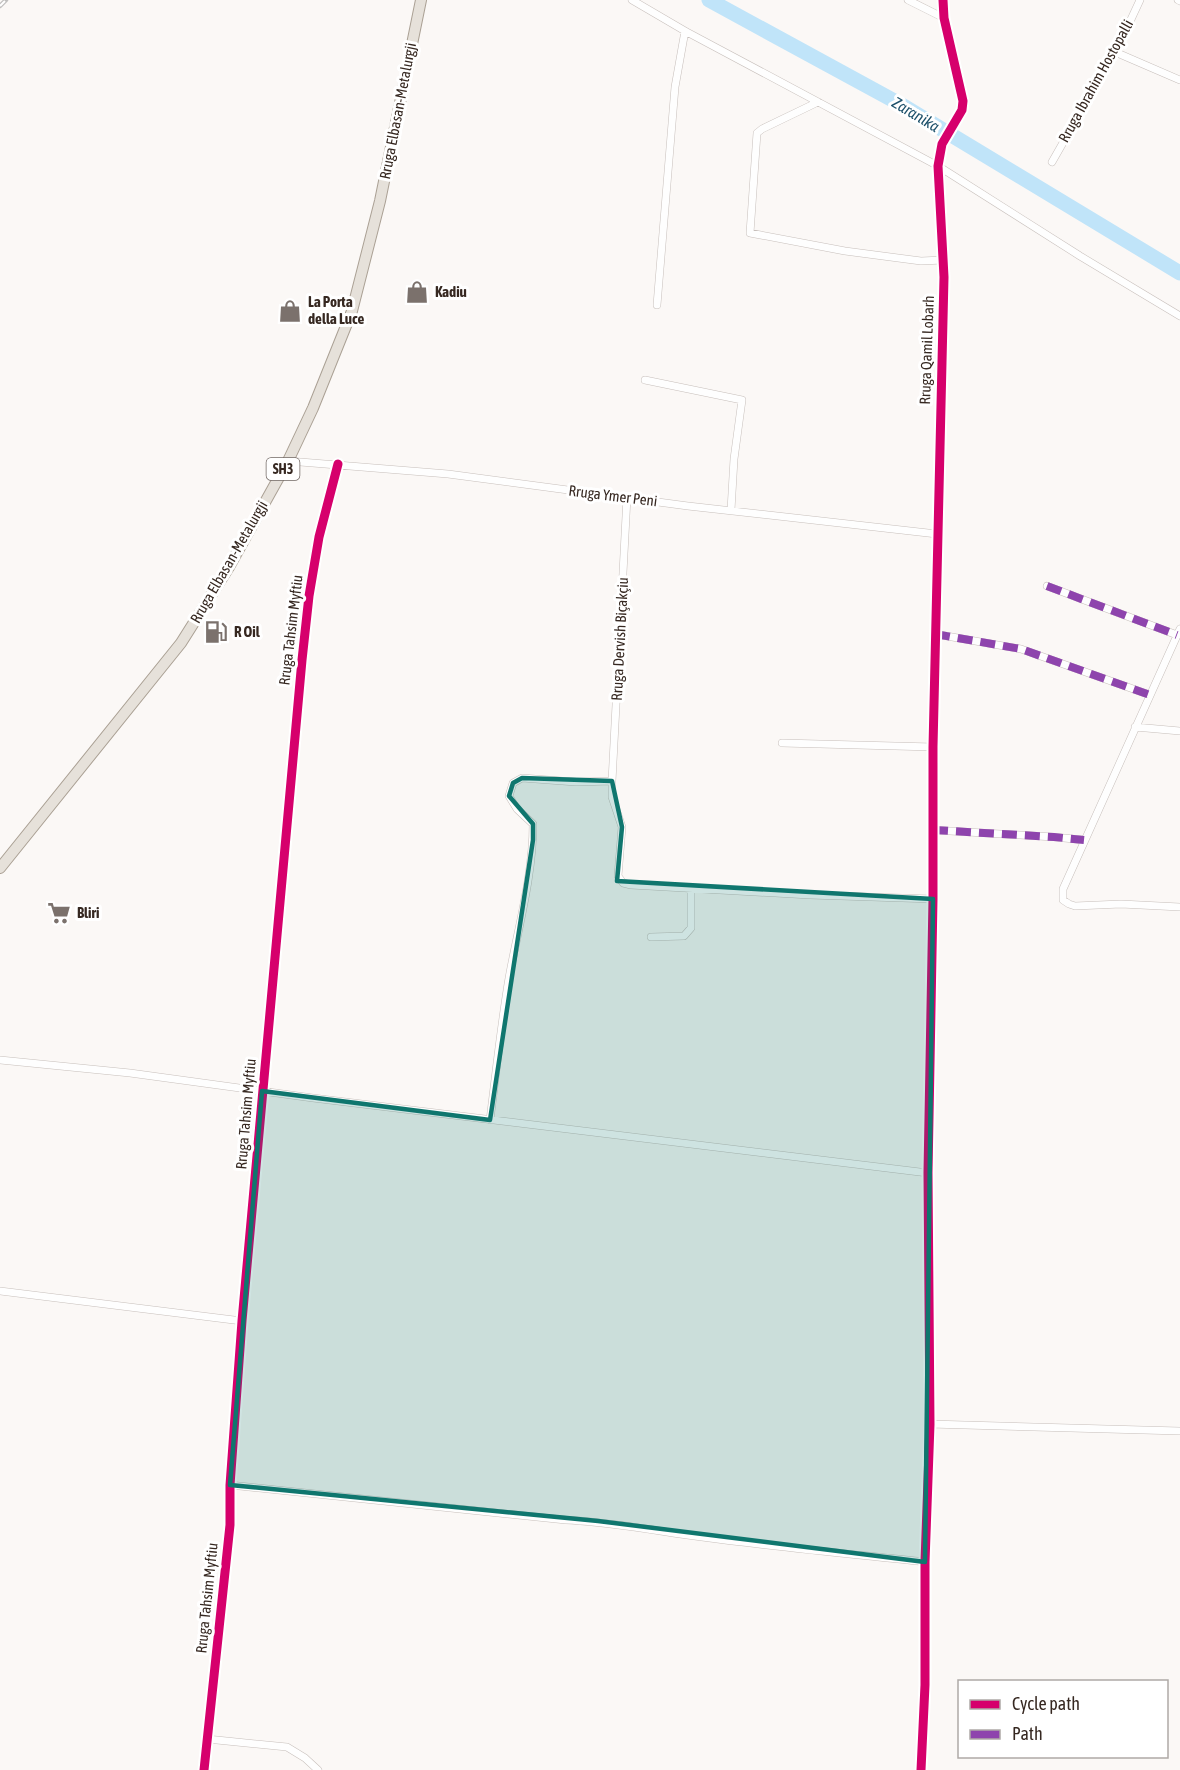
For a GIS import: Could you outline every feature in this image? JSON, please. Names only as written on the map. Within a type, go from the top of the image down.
[{"type":"main road","name":"Rruga Elbasan-Metalurgji","points":[[0,868],[181,644],[229,567],[288,461],[313,408],[352,311],[380,201],[421,0]]},
{"type":"street","points":[[632,0],[684,31],[938,166],[1180,316]]},
{"type":"street","points":[[908,0],[944,18],[944,0]]},
{"type":"street","name":"Rruga Ibrahim Hostopalli","points":[[1052,162],[1115,52],[1140,0]]},
{"type":"street","name":"Rruga Qamil Lobarh","points":[[921,1770],[930,1424],[928,1173],[933,747],[943,260],[938,166],[942,144],[958,118],[963,101],[944,18]]},
{"type":"street","points":[[657,305],[675,87],[684,31]]},
{"type":"street","points":[[1115,52],[1180,80]]},
{"type":"street","points":[[818,102],[757,133],[750,233],[856,253],[921,261],[943,260]]},
{"type":"street","points":[[645,380],[742,400],[734,459],[731,510]]},
{"type":"street","name":"Rruga Ymer Peni","points":[[288,461],[447,474],[688,506],[937,534]]},
{"type":"street","name":"Rruga Tahsim Myftiu","points":[[204,1770],[230,1526],[230,1485],[242,1321],[308,607],[319,537],[338,464]]},
{"type":"street","name":"Rruga Dervish Biçakçiu","points":[[627,497],[612,781],[612,797],[622,827],[618,876],[623,883],[691,889],[933,899]]},
{"type":"street","points":[[1047,586],[1179,632],[1084,840],[1063,889],[1063,900],[1068,904],[1180,907]]},
{"type":"street","points":[[935,634],[1021,649],[1150,695]]},
{"type":"street","points":[[1135,727],[1180,731]]},
{"type":"street","points":[[782,743],[933,747]]},
{"type":"street","points":[[490,1119],[509,980],[524,905],[533,840],[533,824],[517,809],[509,796],[513,783],[522,778],[576,782],[612,781]]},
{"type":"street","points":[[933,830],[1084,840]]},
{"type":"street","points":[[651,937],[684,936],[688,933],[691,928],[691,889]]},
{"type":"street","points":[[0,1060],[108,1071],[928,1173]]},
{"type":"street","points":[[0,1292],[242,1321]]},
{"type":"street","points":[[930,1424],[1180,1431]]},
{"type":"street","points":[[230,1485],[566,1520],[598,1521],[645,1530],[737,1542],[925,1562]]},
{"type":"street","points":[[207,1739],[287,1747],[305,1758],[318,1770]]},
{"type":"highlighted area","points":[[522,778],[612,781],[622,827],[617,881],[933,899],[925,1562],[598,1521],[230,1485],[262,1091],[490,1120],[533,840],[533,824],[509,796],[513,783]]},
{"type":"waterway","name":"Zaranika","points":[[709,0],[900,104],[1180,273]]},
{"type":"railway","points":[[0,6],[6,0]]},
{"type":"marked path","points":[[1047,586],[1177,635]]},
{"type":"marked path","points":[[935,634],[1021,649],[1150,695]]},
{"type":"marked path","points":[[933,830],[1084,840]]},
{"type":"cycle path","points":[[921,1770],[930,1424],[928,1173],[933,747],[944,277],[938,166],[942,144],[962,110],[963,101],[944,18],[943,0]]},
{"type":"cycle path","points":[[204,1770],[230,1525],[230,1485],[242,1321],[302,660],[309,596],[319,537],[338,464]]},
{"type":"place","name":"Kadiu","points":[[417,292]]},
{"type":"place","name":"La Porta della Luce","points":[[290,311]]},
{"type":"place","name":"R Oil","points":[[216,632]]},
{"type":"place","name":"Bliri","points":[[59,913]]}]
